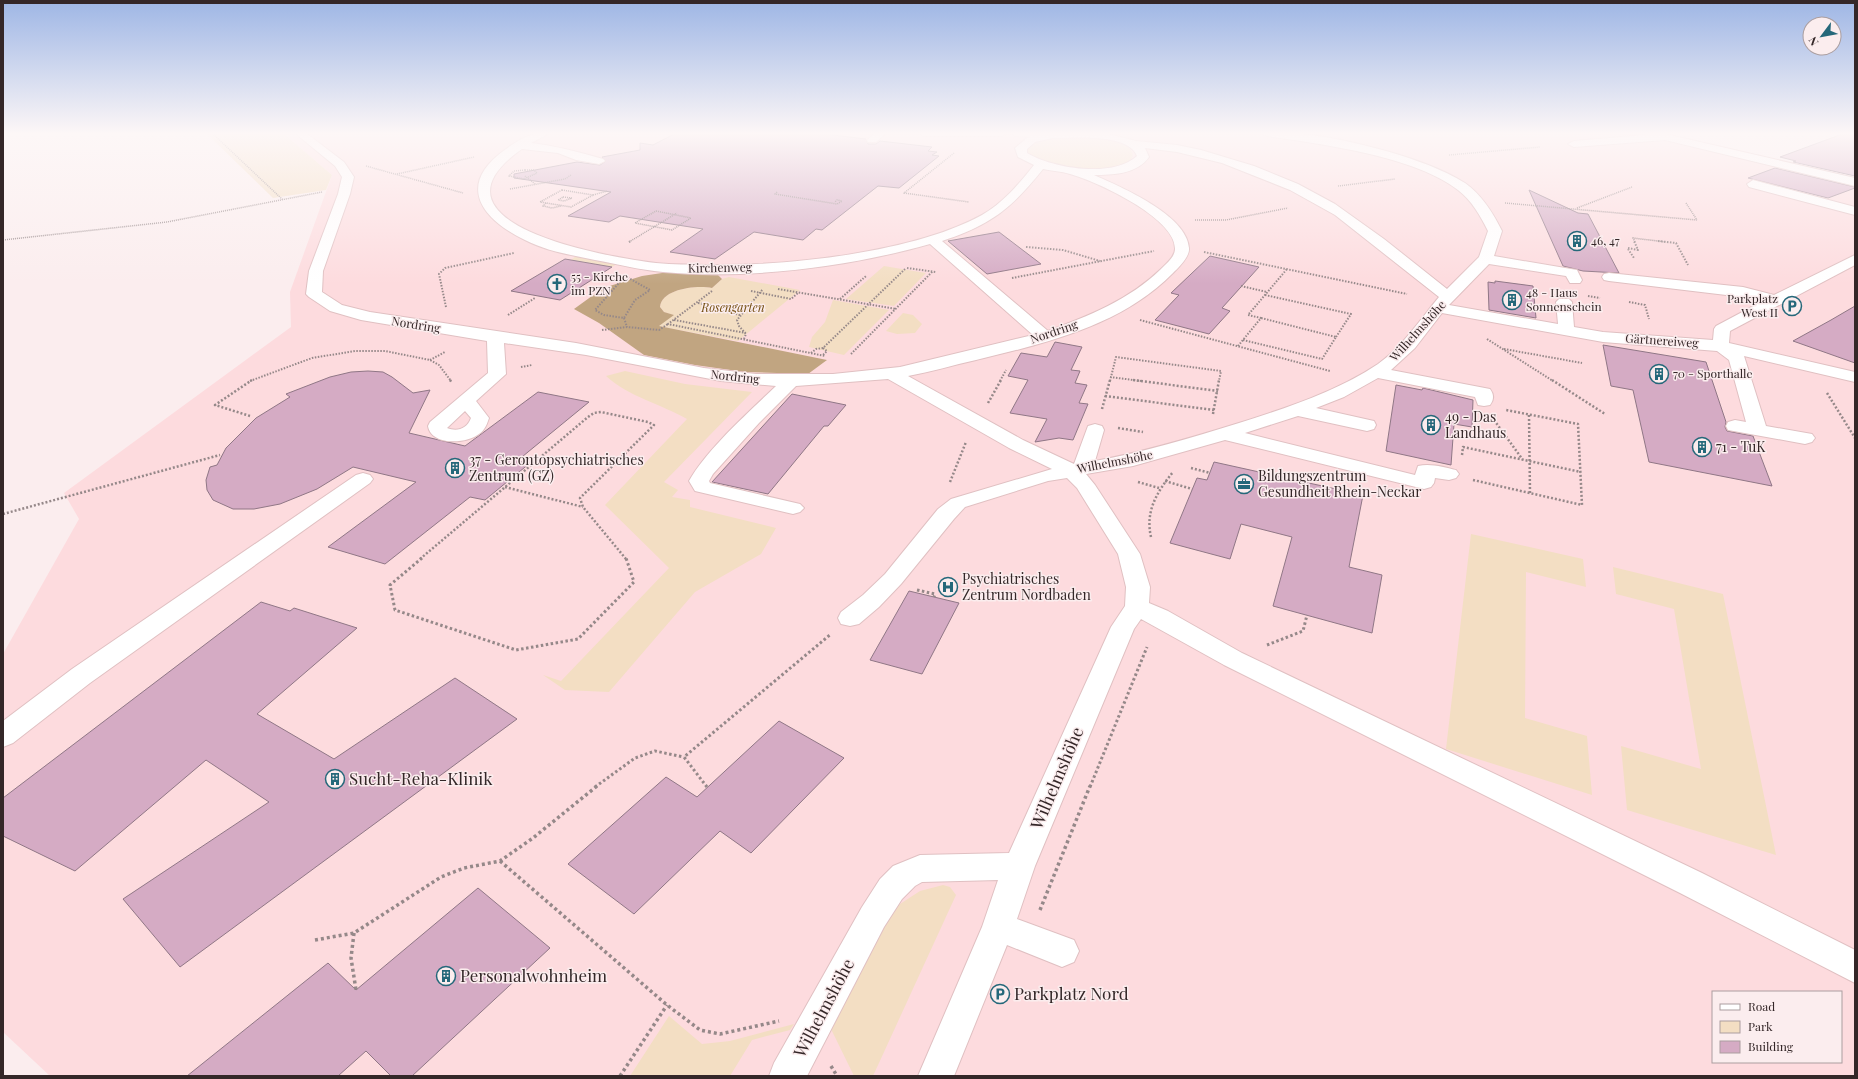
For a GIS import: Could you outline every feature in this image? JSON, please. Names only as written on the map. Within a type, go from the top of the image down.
[{"type":"street","name":"Nordring","points":[[347,183],[316,271],[314,294],[335,307],[373,318],[606,354],[680,370],[739,378],[792,380],[891,374],[991,352],[1044,336],[1108,312],[1142,293],[1167,271],[1180,255],[1182,248]]},
{"type":"street","points":[[484,197],[485,183]]},
{"type":"street","name":"Kirchenweg","points":[[484,197],[491,211],[508,225],[530,237],[551,244],[603,257],[665,268],[730,269],[790,266],[849,258],[932,239],[970,226],[1003,207],[1024,183]]},
{"type":"street","points":[[1099,183],[1136,201],[1159,215],[1172,227],[1182,248]]},
{"type":"street","name":"Wilhelmshöhe","points":[[891,374],[976,422],[1077,469],[1133,460],[1224,434],[1297,410],[1338,393],[1384,367],[1409,344],[1444,302],[1429,284],[1380,243],[1322,202],[1286,183]]},
{"type":"street","points":[[1444,302],[1486,259],[1495,231],[1478,201],[1456,183]]},
{"type":"street","points":[[1753,184],[1855,211]]},
{"type":"street","points":[[932,239],[985,283],[1044,336]]},
{"type":"street","points":[[1486,259],[1572,273],[1575,280]]},
{"type":"street","points":[[1758,430],[1738,358],[1721,346],[1722,329],[1855,259]]},
{"type":"street","points":[[1612,284],[1609,277],[1743,292],[1775,300]]},
{"type":"street","name":"Gärtnereiweg","points":[[1444,302],[1566,330],[1603,336],[1721,346],[1855,377]]},
{"type":"street","points":[[1564,302],[1566,330]]},
{"type":"street","points":[[467,402],[498,374],[495,337]]},
{"type":"street","points":[[1368,376],[1484,393],[1491,405]]},
{"type":"street","points":[[792,380],[704,472],[700,481],[702,487],[793,508]]},
{"type":"street","points":[[1297,410],[1367,425]]},
{"type":"street","points":[[1735,426],[1805,438]]},
{"type":"street","points":[[850,618],[871,601],[893,579],[958,503],[976,496],[1044,476],[1077,469],[1096,427]]},
{"type":"street","points":[[1224,434],[1424,483],[1425,470],[1456,476]]},
{"type":"street","name":"Wilhelmshöhe","points":[[936,1076],[998,927],[1020,866],[1089,702],[1123,627],[1137,607],[1138,587],[1129,554],[1085,485],[1077,469]]},
{"type":"street","points":[[3,736],[81,676],[363,479]]},
{"type":"street","points":[[1137,607],[1159,617],[1233,659],[1691,883],[1855,967]]},
{"type":"street","name":"Wilhelmshöhe","points":[[787,1076],[873,917],[891,889],[904,876],[920,869],[1020,866]]},
{"type":"street","points":[[998,927],[1062,951]]},
{"type":"path","points":[[264,183],[283,200]]},
{"type":"path","points":[[432,183],[484,197],[539,183]]},
{"type":"path","points":[[915,183],[904,192],[1003,207]]},
{"type":"path","points":[[1168,223],[1202,219],[1226,220],[1322,202],[1338,186],[1360,183]]},
{"type":"path","points":[[3,240],[167,222],[346,187]]},
{"type":"path","points":[[1577,208],[1632,187]]},
{"type":"path","points":[[594,194],[570,207],[540,202],[562,190],[594,194],[608,192]]},
{"type":"path","points":[[777,192],[775,194],[837,204],[842,201],[837,200],[835,202]]},
{"type":"path","points":[[550,196],[572,198],[571,200],[562,201],[555,204]]},
{"type":"path","points":[[560,198],[558,200],[562,201]]},
{"type":"path","points":[[1478,201],[1577,208],[1697,220],[1686,203]]},
{"type":"path","points":[[546,203],[543,206],[548,208],[562,206]]},
{"type":"path","points":[[656,211],[674,215],[691,218],[672,230],[635,224],[656,211]]},
{"type":"path","points":[[632,240],[677,213]]},
{"type":"path","points":[[1628,248],[1638,250],[1633,238],[1676,243],[1688,266]]},
{"type":"path","points":[[446,308],[439,274],[445,268],[551,244]]},
{"type":"path","points":[[1026,247],[1060,248],[1081,254],[1100,262]]},
{"type":"path","points":[[985,283],[1182,248],[1444,302]]},
{"type":"path","points":[[827,379],[933,272],[954,257]]},
{"type":"path","points":[[746,334],[737,320],[759,293],[790,266]]},
{"type":"path","points":[[811,353],[816,349],[823,348],[906,268]]},
{"type":"path","points":[[1287,269],[1248,315],[1336,336]]},
{"type":"path","points":[[840,300],[868,275]]},
{"type":"path","points":[[624,318],[604,315],[595,310],[602,299],[617,288],[624,276],[650,290],[635,300],[624,318],[627,327]]},
{"type":"path","points":[[758,286],[896,309]]},
{"type":"path","points":[[1241,286],[1267,292]]},
{"type":"path","points":[[599,330],[627,327],[659,330],[714,290]]},
{"type":"path","points":[[751,291],[791,299],[798,293]]},
{"type":"path","points":[[1564,302],[1562,292],[1600,298]]},
{"type":"path","points":[[1243,340],[1322,359],[1351,314],[1265,295]]},
{"type":"path","points":[[1623,301],[1645,305],[1650,323]]},
{"type":"path","points":[[697,302],[722,307],[726,305],[746,308]]},
{"type":"path","points":[[722,307],[719,310],[741,315]]},
{"type":"path","points":[[1108,312],[1220,339],[1238,346],[1368,376]]},
{"type":"path","points":[[1238,346],[1261,318]]},
{"type":"path","points":[[674,320],[746,334]]},
{"type":"path","points":[[668,324],[845,361]]},
{"type":"path","points":[[704,331],[709,326]]},
{"type":"path","points":[[744,339],[746,334]]},
{"type":"path","points":[[1483,336],[1605,414]]},
{"type":"path","points":[[822,356],[827,351],[823,348]]},
{"type":"path","points":[[1502,348],[1582,363]]},
{"type":"path","points":[[250,416],[215,405],[252,380],[312,358],[355,351],[385,351],[430,360],[439,365],[467,402]]},
{"type":"path","points":[[1148,433],[1096,427],[1116,358],[1221,371],[1213,414]]},
{"type":"path","points":[[498,374],[536,364]]},
{"type":"path","points":[[1810,366],[1855,438]]},
{"type":"path","points":[[950,511],[943,504],[960,455],[976,422],[1006,370]]},
{"type":"path","points":[[1110,377],[1218,390]]},
{"type":"path","points":[[1105,396],[1214,410]]},
{"type":"path","points":[[1491,405],[1529,415],[1578,424],[1581,472],[1582,505],[1456,476],[1462,447],[1581,472]]},
{"type":"path","points":[[601,412],[648,422],[654,425],[580,498],[583,507],[626,558],[634,582],[578,639],[516,650],[395,610],[390,585],[505,487],[594,413],[601,412]]},
{"type":"path","points":[[1529,415],[1530,493]]},
{"type":"path","points":[[1493,418],[1523,460]]},
{"type":"path","points":[[3,514],[220,455]]},
{"type":"path","points":[[1196,470],[1210,473]]},
{"type":"path","points":[[1165,482],[1192,489]]},
{"type":"path","points":[[505,487],[583,507]]},
{"type":"path","points":[[918,590],[935,594],[934,597]]},
{"type":"path","points":[[1233,659],[1303,631],[1307,615]]},
{"type":"path","points":[[684,757],[850,618]]},
{"type":"path","points":[[315,940],[354,932],[418,890],[441,877],[464,868],[500,861],[534,838],[607,778],[635,758],[655,751],[684,757],[707,788]]},
{"type":"path","points":[[500,861],[667,1005],[700,1030],[720,1034],[822,1011]]},
{"type":"path","points":[[354,932],[351,958],[356,990]]},
{"type":"path","points":[[620,1076],[667,1005]]},
{"type":"path","points":[[832,1067],[837,1076]]},
{"type":"shaded area","name":"Psychiatrisches Zentrum Nordbaden","points":[[329,183],[1855,183],[1855,1076],[50,1076],[3,1032],[3,654],[79,519],[64,493],[291,327],[290,292]]},
{"type":"shaded area","points":[[682,270],[715,272],[722,279],[712,288],[698,287],[682,289],[667,296],[662,301],[660,307],[664,312],[674,315],[659,326],[827,360],[808,374],[745,372],[695,365],[644,355],[599,323],[574,309],[603,288],[642,276]]},
{"type":"green space","points":[[258,183],[329,183],[326,190],[273,198]]},
{"type":"green space","points":[[576,256],[617,264],[612,267],[571,260]]},
{"type":"green space","points":[[884,266],[926,273],[894,306],[846,299]]},
{"type":"green space","name":"Rosengarten","points":[[729,277],[800,290],[738,341],[658,326],[673,315],[664,312],[660,307],[662,301],[667,296],[682,289],[698,287],[712,288],[722,279]]},
{"type":"green space","points":[[833,300],[889,310],[844,355],[809,347],[812,337],[825,322]]},
{"type":"green space","points":[[903,313],[913,315],[922,324],[915,333],[897,334],[886,331]]},
{"type":"green space","points":[[625,371],[685,384],[752,392],[664,482],[678,490],[672,497],[690,500],[690,507],[776,528],[761,554],[695,592],[609,692],[565,690],[543,675],[561,681],[669,568],[605,505],[687,419],[635,395],[606,376]]},
{"type":"green space","points":[[1471,534],[1583,559],[1586,587],[1526,572],[1525,718],[1587,736],[1592,795],[1446,749]]},
{"type":"green space","points":[[1613,567],[1723,594],[1776,855],[1627,810],[1621,746],[1701,769],[1674,609],[1616,594]]},
{"type":"green space","points":[[943,885],[950,887],[956,895],[873,1076],[854,1076],[831,1029],[883,926],[900,904],[920,891]]},
{"type":"green space","points":[[669,1016],[702,1044],[730,1041],[794,1024],[790,1030],[752,1040],[730,1076],[630,1076]]},
{"type":"building","points":[[551,183],[905,183],[899,188],[878,186],[822,230],[816,229],[803,240],[754,232],[715,259],[670,252],[703,229],[620,216],[609,222],[568,216],[611,192]]},
{"type":"building","points":[[1769,183],[1840,183],[1855,187],[1828,198]]},
{"type":"building","name":"46, 47","points":[[1529,190],[1578,213],[1588,214],[1619,273],[1583,271],[1563,266]]},
{"type":"building","points":[[999,232],[1041,264],[987,274],[948,241]]},
{"type":"building","points":[[1210,256],[1259,267],[1222,308],[1230,311],[1209,334],[1155,320],[1179,295],[1171,293]]},
{"type":"building","name":"55 - Kirche im PZN","points":[[565,259],[612,267],[560,300],[511,291]]},
{"type":"building","name":"48 - Haus Sonnenschein","points":[[1495,281],[1533,286],[1536,318],[1489,310],[1488,282],[1495,283]]},
{"type":"building","points":[[1855,306],[1855,363],[1793,341],[1831,320]]},
{"type":"building","points":[[1055,342],[1082,347],[1071,370],[1080,371],[1075,383],[1087,385],[1079,403],[1088,404],[1073,440],[1059,438],[1035,442],[1047,419],[1010,413],[1028,380],[1008,376],[1021,353],[1047,357]]},
{"type":"building","points":[[1603,345],[1706,362],[1726,422],[1725,427],[1727,431],[1753,436],[1772,486],[1649,462],[1633,390],[1611,386]]},
{"type":"building","points":[[351,372],[383,372],[413,393],[430,390],[409,433],[465,446],[538,392],[589,402],[517,461],[530,463],[485,500],[470,497],[385,564],[328,547],[416,482],[353,467],[317,489],[280,504],[254,509],[233,509],[213,500],[207,490],[206,480],[210,467],[217,465],[226,448],[256,418],[290,397],[286,394],[330,377]]},
{"type":"building","name":"49 - Das Landhaus","points":[[1396,385],[1422,390],[1423,388],[1473,400],[1472,427],[1454,424],[1451,465],[1386,451]]},
{"type":"building","points":[[792,394],[846,405],[828,426],[824,426],[768,494],[712,482]]},
{"type":"building","points":[[1214,462],[1363,495],[1349,567],[1382,575],[1372,633],[1273,606],[1292,537],[1241,524],[1230,559],[1170,543],[1197,478],[1207,480]]},
{"type":"building","points":[[909,591],[959,603],[922,674],[870,660]]},
{"type":"building","name":"Sucht-Reha-Klinik","points":[[261,602],[290,611],[294,608],[357,628],[257,714],[334,759],[455,678],[517,719],[180,967],[123,899],[269,802],[206,760],[75,871],[3,836],[3,798]]},
{"type":"building","points":[[779,721],[844,758],[751,853],[720,831],[634,914],[568,864],[666,777],[697,797]]},
{"type":"building","name":"Personalwohnheim","points":[[478,888],[550,948],[412,1076],[391,1076],[366,1051],[338,1076],[187,1076],[328,963],[356,990]]},
{"type":"place","name":"46, 47","points":[[1577,241]]},
{"type":"place","name":"55 - Kirche im PZN","points":[[557,284]]},
{"type":"place","name":"48 - Haus Sonnenschein","points":[[1512,300]]},
{"type":"place","name":"Parkplatz West II","points":[[1792,306]]},
{"type":"place","name":"70 - Sporthalle","points":[[1659,374]]},
{"type":"place","name":"49 - Das Landhaus","points":[[1431,425]]},
{"type":"place","name":"71 - TuK","points":[[1702,447]]},
{"type":"place","name":"37 - Gerontopsychiatrisches Zentrum (GZ)","points":[[455,468]]},
{"type":"place","name":"Bildungszentrum Gesundheit Rhein-Neckar","points":[[1244,484]]},
{"type":"place","name":"Psychiatrisches Zentrum Nordbaden","points":[[948,587]]},
{"type":"place","name":"Sucht-Reha-Klinik","points":[[335,779]]},
{"type":"place","name":"Personalwohnheim","points":[[446,976]]},
{"type":"place","name":"Parkplatz Nord","points":[[1000,994]]}]
